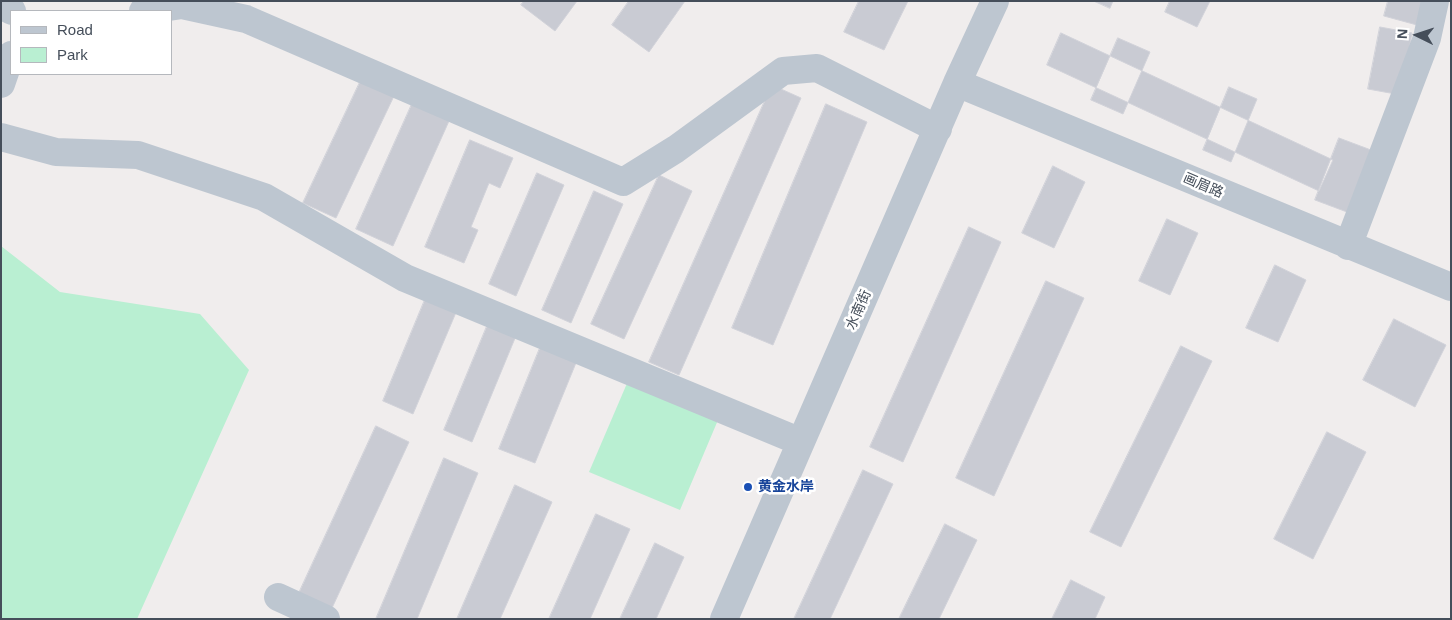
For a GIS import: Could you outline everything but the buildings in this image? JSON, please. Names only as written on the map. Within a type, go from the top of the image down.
[{"type":"street","name":"水南街","points":[[724,619],[957,83],[995,1]]},
{"type":"street","points":[[1348,246],[1428,38],[1435,1]]},
{"type":"street","points":[[150,10],[182,5],[246,19],[623,182],[676,149],[783,71],[817,68],[938,128]]},
{"type":"street","points":[[1,84],[10,59]]},
{"type":"street","name":"画眉路","points":[[957,83],[1451,287]]},
{"type":"street","points":[[1,138],[56,152],[138,155],[264,197],[405,278],[801,442]]},
{"type":"street","points":[[278,597],[326,619]]},
{"type":"green space","points":[[1,246],[60,292],[200,314],[249,370],[137,619],[1,619]]},
{"type":"green space","points":[[628,381],[718,420],[680,510],[589,472]]},
{"type":"place","name":"黄金水岸","points":[[748,487]]}]
